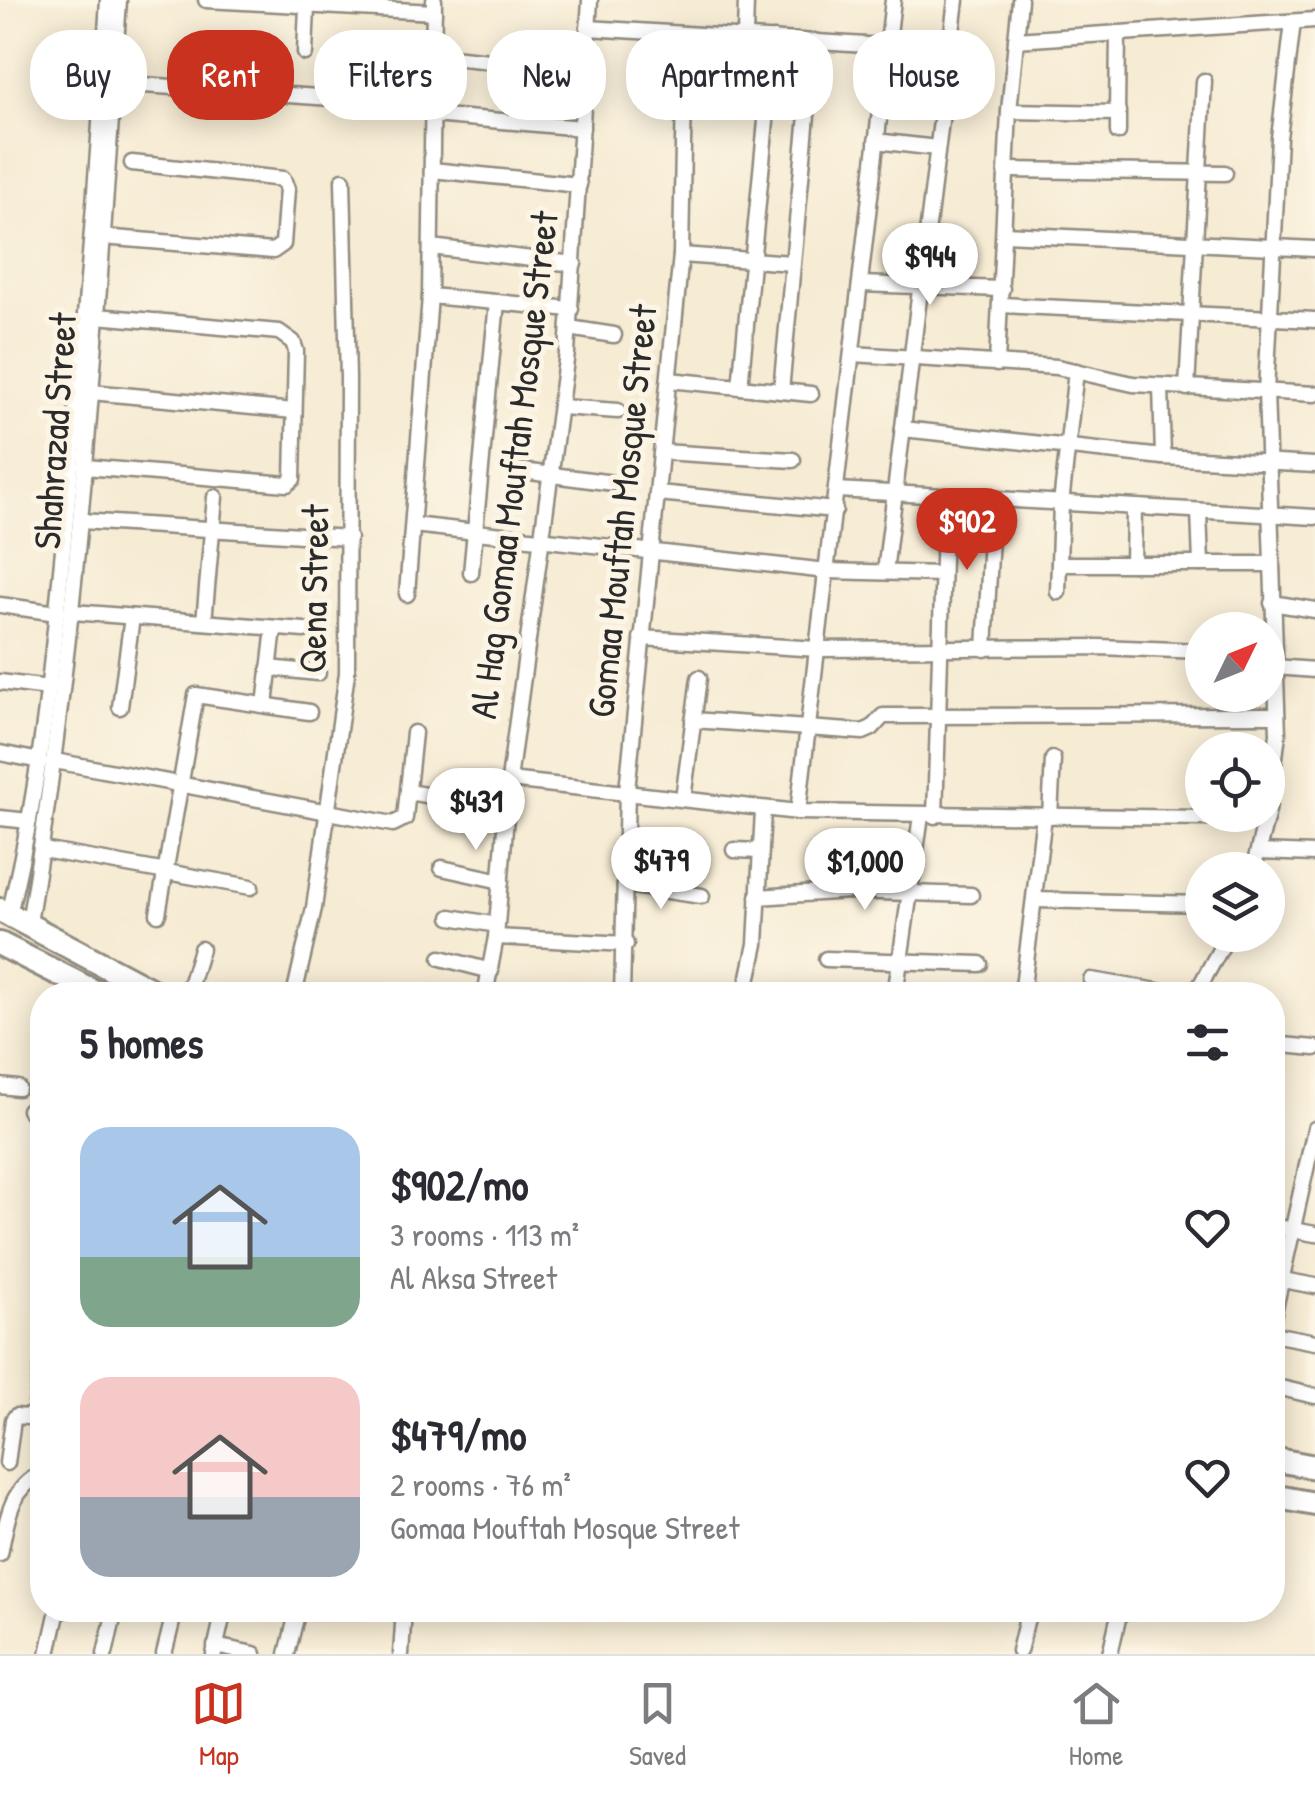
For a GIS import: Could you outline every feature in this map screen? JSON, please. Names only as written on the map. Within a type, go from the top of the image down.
[{"type":"main road","points":[[13,916],[136,982]]},
{"type":"main road","points":[[0,944],[75,982]]},
{"type":"main road","points":[[1285,1461],[1315,1467]]},
{"type":"main road","points":[[1285,1498],[1315,1504]]},
{"type":"street","name":"Shahrazad Street","points":[[108,0],[113,30]]},
{"type":"street","name":"Shahrazad Street","points":[[13,916],[29,821],[48,761],[73,612],[86,467],[113,17],[120,0]]},
{"type":"street","points":[[206,0],[307,7],[434,6]]},
{"type":"street","name":"Al Hag Gomaa Mouftah Mosque Street","points":[[588,28],[590,0]]},
{"type":"street","points":[[745,30],[746,0]]},
{"type":"street","points":[[889,30],[893,0]]},
{"type":"street","points":[[952,30],[956,0]]},
{"type":"street","points":[[997,364],[1009,111],[1020,0]]},
{"type":"street","points":[[305,53],[307,7]]},
{"type":"street","points":[[1016,40],[1315,20]]},
{"type":"street","points":[[1272,612],[1266,392],[1279,138],[1293,22]]},
{"type":"street","points":[[588,28],[626,30]]},
{"type":"street","points":[[1118,33],[1118,132]]},
{"type":"street","points":[[1187,388],[1204,82]]},
{"type":"street","points":[[147,85],[314,97]]},
{"type":"street","points":[[1009,111],[1118,111]]},
{"type":"street","points":[[467,118],[582,128]]},
{"type":"street","name":"Shahrazad Street","points":[[13,916],[43,850],[49,688],[102,237],[111,120]]},
{"type":"street","points":[[407,594],[430,296],[433,120]]},
{"type":"street","name":"Al Hag Gomaa Mouftah Mosque Street","points":[[487,982],[497,931],[509,780],[570,328],[582,120]]},
{"type":"street","name":"Gomaa Mouftah Mosque Street","points":[[623,982],[627,791],[681,255],[683,120]]},
{"type":"street","points":[[740,387],[766,120]]},
{"type":"street","points":[[781,391],[806,120]]},
{"type":"street","points":[[798,812],[878,120]]},
{"type":"street","points":[[885,572],[940,120]]},
{"type":"street","points":[[876,141],[937,148]]},
{"type":"street","points":[[102,237],[273,250],[283,244],[287,188],[283,179],[132,163]]},
{"type":"street","points":[[432,170],[579,185]]},
{"type":"street","points":[[1007,170],[1225,174]]},
{"type":"street","name":"Qena Street","points":[[297,982],[314,908],[346,673],[349,538],[343,180]]},
{"type":"street","points":[[1005,234],[1315,249]]},
{"type":"street","points":[[431,247],[574,264]]},
{"type":"street","points":[[681,255],[792,263]]},
{"type":"street","points":[[860,284],[1002,289]]},
{"type":"street","points":[[430,296],[571,309]]},
{"type":"street","points":[[472,573],[497,302]]},
{"type":"street","points":[[1001,305],[1315,320]]},
{"type":"street","points":[[86,467],[287,484],[293,479],[296,351],[287,335],[92,323]]},
{"type":"street","points":[[570,328],[614,335]]},
{"type":"street","points":[[853,354],[1076,371],[1133,384],[1315,394]]},
{"type":"street","points":[[1058,592],[1061,504],[1076,371]]},
{"type":"street","points":[[669,380],[811,394]]},
{"type":"street","points":[[1161,386],[1163,457]]},
{"type":"street","points":[[91,392],[294,411]]},
{"type":"street","points":[[561,408],[618,411]]},
{"type":"street","points":[[903,429],[1163,457],[1315,465]]},
{"type":"street","points":[[662,452],[793,460]]},
{"type":"street","points":[[515,470],[613,483]]},
{"type":"street","points":[[837,490],[1315,517]]},
{"type":"street","points":[[658,493],[834,510]]},
{"type":"street","points":[[897,982],[910,891],[928,816],[937,717],[945,496]]},
{"type":"street","points":[[204,622],[216,497]]},
{"type":"street","points":[[985,649],[993,499]]},
{"type":"street","points":[[1133,564],[1134,509]]},
{"type":"street","points":[[1199,511],[1201,564]]},
{"type":"street","points":[[81,521],[349,538]]},
{"type":"street","points":[[414,524],[828,572],[942,574]]},
{"type":"street","points":[[1059,564],[1271,564]]},
{"type":"street","points":[[1272,603],[1315,610]]},
{"type":"street","points":[[0,606],[57,613]]},
{"type":"street","points":[[73,612],[304,630]]},
{"type":"street","points":[[120,707],[132,616]]},
{"type":"street","points":[[265,705],[274,628]]},
{"type":"street","points":[[641,638],[818,649],[1098,647],[1185,651]]},
{"type":"street","points":[[1285,662],[1315,670]]},
{"type":"street","points":[[269,668],[318,672]]},
{"type":"street","points":[[683,799],[699,678]]},
{"type":"street","points":[[0,682],[49,688]]},
{"type":"street","points":[[158,914],[196,695],[309,712]]},
{"type":"street","points":[[1276,712],[1278,732]]},
{"type":"street","points":[[693,720],[863,732],[883,716],[1276,715]]},
{"type":"street","points":[[0,753],[393,824],[405,818],[414,732]]},
{"type":"street","points":[[1024,982],[1053,760]]},
{"type":"street","points":[[509,780],[798,812],[1185,815]]},
{"type":"street","points":[[409,792],[506,810]]},
{"type":"street","points":[[748,982],[756,944],[763,810]]},
{"type":"street","points":[[0,818],[29,821]]},
{"type":"street","points":[[1258,852],[1263,832]]},
{"type":"street","points":[[43,850],[250,887]]},
{"type":"street","points":[[734,850],[760,850]]},
{"type":"street","points":[[1285,853],[1315,854]]},
{"type":"street","points":[[442,868],[501,881]]},
{"type":"street","points":[[626,885],[702,896]]},
{"type":"street","points":[[758,897],[910,891],[971,895]]},
{"type":"street","points":[[1036,900],[1185,904]]},
{"type":"street","points":[[451,917],[497,931],[626,944]]},
{"type":"street","points":[[192,982],[201,949]]},
{"type":"street","points":[[1202,982],[1219,952]]},
{"type":"street","points":[[442,958],[490,971]]},
{"type":"street","points":[[826,959],[980,964]]},
{"type":"street","points":[[1091,980],[1103,982]]},
{"type":"street","points":[[1285,1045],[1315,1048]]},
{"type":"street","points":[[0,1086],[18,1088]]},
{"type":"street","points":[[1285,1254],[1315,1133]]},
{"type":"street","points":[[1285,1228],[1315,1234]]},
{"type":"street","points":[[1285,1280],[1315,1286]]},
{"type":"street","points":[[1285,1336],[1315,1342]]},
{"type":"street","points":[[1285,1389],[1315,1396]]},
{"type":"street","points":[[8,1463],[13,1420],[30,1415]]},
{"type":"street","points":[[0,1554],[12,1500],[30,1480]]},
{"type":"street","points":[[48,1654],[55,1622]]},
{"type":"street","points":[[105,1654],[112,1622]]},
{"type":"street","points":[[164,1654],[172,1622]]},
{"type":"street","points":[[221,1622],[215,1650],[254,1654]]},
{"type":"street","points":[[287,1654],[295,1622]]},
{"type":"street","points":[[401,1654],[403,1622]]},
{"type":"street","points":[[1019,1651],[1027,1622]]},
{"type":"street","points":[[1110,1654],[1117,1622]]}]
